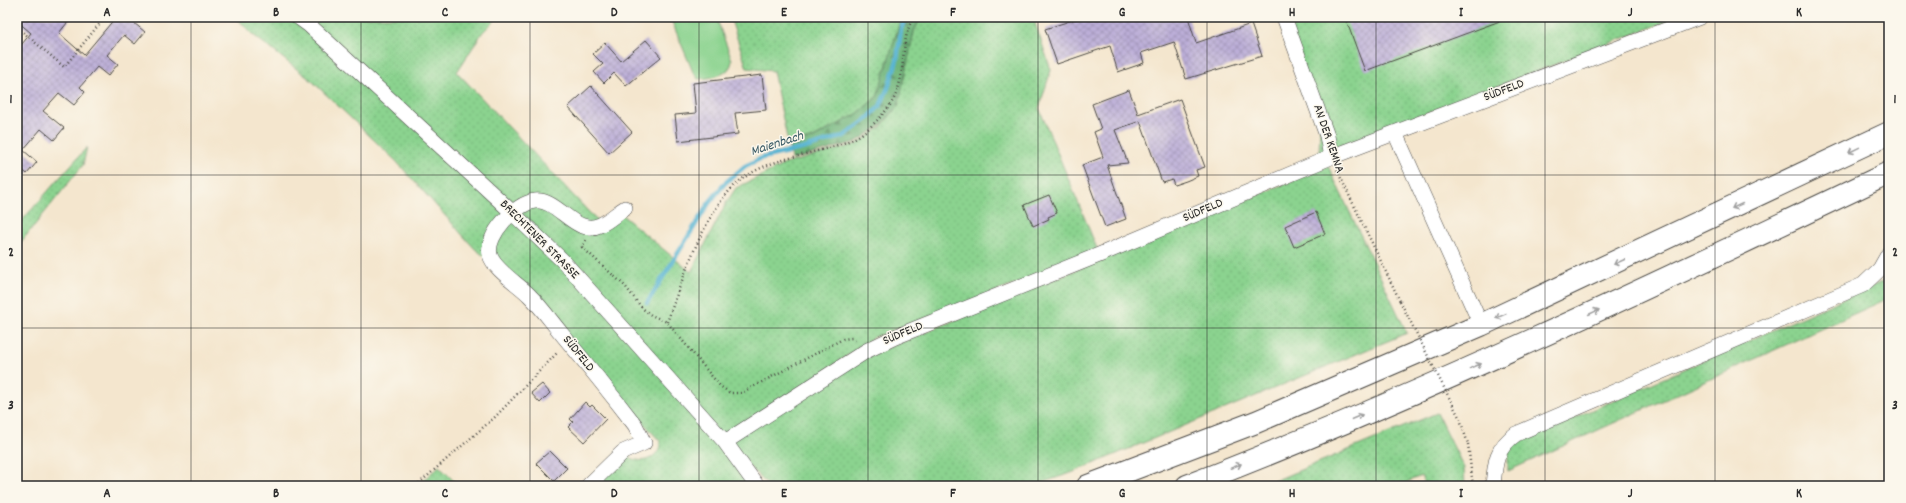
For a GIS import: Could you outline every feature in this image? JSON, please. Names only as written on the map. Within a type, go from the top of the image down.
[{"type":"highway","points":[[1088,486],[1256,422],[1481,326],[1889,133]]},
{"type":"highway","points":[[1187,486],[1360,416],[1533,341],[1889,173]]},
{"type":"street","name":"AN DER KEMNA","points":[[1284,17],[1327,136],[1331,157]]},
{"type":"street","name":"SÜDFELD","points":[[725,442],[866,350],[1331,157],[1700,17]]},
{"type":"street","name":"BRECHTENER STRASSE","points":[[307,20],[563,261],[725,442],[757,486]]},
{"type":"street","points":[[1395,133],[1481,326]]},
{"type":"street","points":[[512,212],[524,204],[536,201],[545,202],[581,225],[599,226],[625,208]]},
{"type":"street","name":"SÜDFELD","points":[[512,212],[499,227],[491,244],[490,255],[496,266],[530,296],[635,424],[644,443],[623,452],[588,486]]},
{"type":"street","points":[[1493,486],[1498,455],[1504,443],[1516,434],[1863,285],[1880,269],[1889,253]]},
{"type":"path","points":[[17,27],[64,67],[105,17]]},
{"type":"path","points":[[667,322],[698,242],[717,208],[732,187],[760,168],[783,159],[854,138],[867,129],[888,108],[897,92],[902,71],[907,36],[914,17]]},
{"type":"path","name":"AN DER KEMNA","points":[[1331,157],[1400,300],[1460,419],[1468,444],[1473,486]]},
{"type":"path","points":[[591,226],[590,234],[582,247],[625,286],[642,308],[651,315],[667,322],[720,386],[730,393],[741,393],[842,340],[852,338],[861,342],[866,350]]},
{"type":"path","points":[[416,486],[495,417],[567,341]]},
{"type":"green space","points":[[236,17],[498,17],[482,33],[457,72],[605,229],[622,215],[691,272],[726,203],[736,188],[785,164],[857,144],[880,128],[898,106],[914,31],[921,17],[1033,17],[1051,70],[1039,108],[1099,253],[872,338],[732,437],[868,356],[1328,166],[1407,333],[1071,473],[1032,486],[769,486],[726,444],[748,486],[594,486],[626,455],[636,460],[644,460],[652,457],[660,449],[660,441],[497,266],[475,249],[396,161],[312,81],[252,34]]},
{"type":"green space","points":[[670,17],[716,17],[732,60],[728,70],[720,75],[698,79],[693,72]]},
{"type":"green space","points":[[730,17],[899,17],[899,25],[877,97],[857,114],[811,139],[788,143],[773,71],[747,68]]},
{"type":"green space","points":[[899,17],[921,17],[914,31],[898,106],[879,127],[856,142],[792,160],[788,143],[812,139],[857,114],[877,97],[899,25]]},
{"type":"green space","points":[[1281,17],[1679,17],[1319,154],[1320,128]]},
{"type":"green space","points":[[87,147],[83,165],[17,247],[17,226]]},
{"type":"green space","points":[[1886,280],[1889,281],[1889,298],[1508,471],[1508,447]]},
{"type":"green space","points":[[1437,413],[1464,468],[1465,486],[1426,486],[1421,476],[1398,486],[1262,486]]},
{"type":"green space","points":[[439,466],[459,486],[417,486]]},
{"type":"building","points":[[17,17],[72,17],[59,33],[84,55],[116,17],[138,17],[134,23],[145,32],[135,44],[124,35],[107,55],[118,64],[108,76],[97,67],[80,87],[85,92],[74,105],[59,93],[43,111],[64,128],[54,140],[41,129],[23,150],[37,162],[27,174],[17,165],[17,50],[31,33],[17,21]]},
{"type":"building","points":[[1082,17],[1188,17],[1196,43],[1251,24],[1262,56],[1186,79],[1174,42],[1141,53],[1144,63],[1118,72],[1110,46],[1057,64],[1045,29]]},
{"type":"building","points":[[1345,17],[1508,17],[1508,18],[1365,71]]},
{"type":"building","points":[[646,40],[661,57],[626,86],[614,73],[604,83],[594,72],[603,64],[593,54],[605,43],[621,61]]},
{"type":"building","points":[[762,75],[766,110],[735,113],[738,134],[678,141],[675,115],[696,113],[693,83]]},
{"type":"building","points":[[591,86],[632,132],[609,153],[568,107]]},
{"type":"building","points":[[1129,90],[1138,114],[1180,99],[1205,167],[1196,170],[1198,176],[1186,181],[1174,185],[1172,179],[1162,182],[1140,121],[1115,130],[1128,163],[1107,165],[1126,219],[1105,227],[1082,165],[1103,157],[1094,132],[1101,129],[1092,104]]},
{"type":"building","points":[[1049,195],[1057,213],[1048,217],[1049,219],[1033,226],[1024,205]]},
{"type":"building","points":[[1316,212],[1325,234],[1294,247],[1285,226]]},
{"type":"building","points":[[542,384],[550,393],[540,403],[531,393]]},
{"type":"building","points":[[585,402],[590,407],[592,405],[606,419],[584,442],[568,427],[573,422],[570,419]]},
{"type":"building","points":[[550,451],[567,468],[554,481],[536,463]]},
{"type":"waterway","name":"Maienbach","points":[[647,303],[709,203],[725,183],[745,166],[762,158],[805,148],[844,136],[866,120],[880,106],[888,88],[897,60],[901,29],[906,17]]}]
